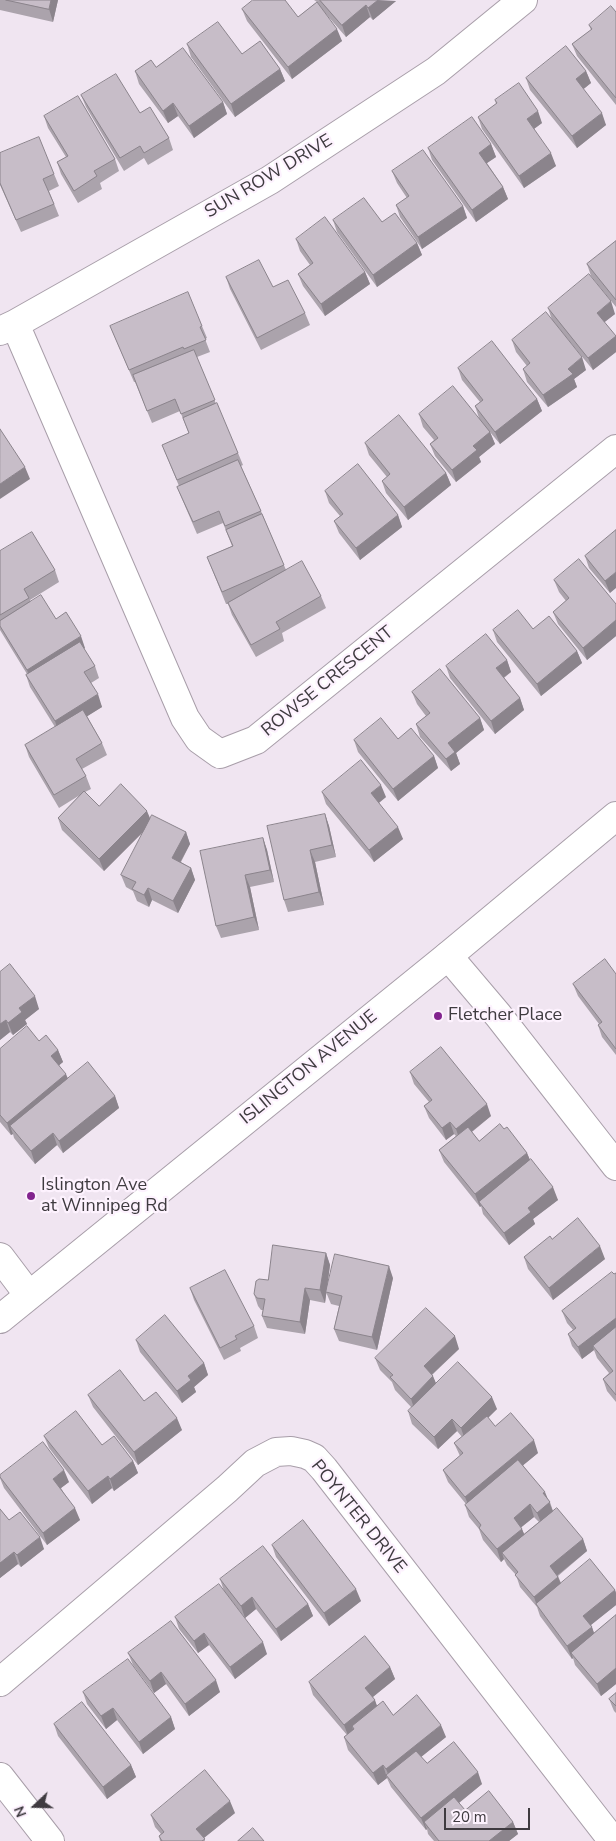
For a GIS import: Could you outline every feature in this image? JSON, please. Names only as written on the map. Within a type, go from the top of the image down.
[{"type":"street","name":"SUN ROW DRIVE","points":[[8,327],[270,180],[436,71],[523,0]]},
{"type":"street","name":"ROWSE CRESCENT","points":[[8,327],[185,718],[198,740],[220,754],[256,740],[616,449]]},
{"type":"street","name":"ISLINGTON AVENUE","points":[[0,1318],[448,956],[616,816]]},
{"type":"street","points":[[448,956],[498,1015],[616,1166]]},
{"type":"street","points":[[0,1257],[28,1294]]},
{"type":"street","name":"POYNTER DRIVE","points":[[0,1682],[227,1490],[255,1463],[276,1452],[299,1452],[314,1458],[324,1470],[613,1841]]},
{"type":"street","points":[[0,1777],[50,1841]]},
{"type":"building","points":[[6,0],[51,0],[49,9]]},
{"type":"building","points":[[253,0],[285,0],[298,17],[317,2],[337,29],[288,67],[242,9]]},
{"type":"building","points":[[320,0],[378,0],[368,8],[366,5],[342,25]]},
{"type":"building","points":[[611,6],[616,12],[616,98],[572,44],[592,29],[589,25]]},
{"type":"building","points":[[218,22],[242,54],[260,41],[280,69],[231,104],[187,44]]},
{"type":"building","points":[[566,46],[586,71],[576,79],[602,113],[572,136],[526,78]]},
{"type":"building","points":[[183,48],[223,102],[189,126],[173,103],[163,111],[135,71],[151,60],[156,67]]},
{"type":"building","points":[[116,74],[140,113],[150,107],[169,138],[144,153],[140,146],[120,158],[81,95]]},
{"type":"building","points":[[519,83],[538,111],[527,119],[551,153],[519,176],[478,117],[497,103],[495,100]]},
{"type":"building","points":[[78,96],[115,159],[94,171],[97,176],[74,191],[57,162],[68,156],[44,116]]},
{"type":"building","points":[[472,117],[491,144],[479,153],[503,187],[472,210],[428,148]]},
{"type":"building","points":[[39,137],[54,174],[43,179],[54,204],[16,220],[0,183],[0,153]]},
{"type":"building","points":[[423,150],[463,206],[418,237],[396,205],[409,196],[392,171]]},
{"type":"building","points":[[364,198],[382,222],[395,213],[417,243],[373,275],[333,220]]},
{"type":"building","points":[[325,217],[365,272],[321,304],[298,274],[313,263],[296,239]]},
{"type":"building","points":[[616,241],[616,300],[587,264]]},
{"type":"building","points":[[259,260],[273,287],[288,280],[305,313],[257,338],[226,277]]},
{"type":"building","points":[[589,274],[611,301],[597,313],[616,336],[588,358],[548,308]]},
{"type":"building","points":[[188,292],[206,340],[184,349],[183,347],[129,370],[110,326]]},
{"type":"building","points":[[546,312],[582,357],[568,369],[573,374],[543,395],[523,369],[530,363],[512,340]]},
{"type":"building","points":[[492,341],[537,399],[495,432],[475,406],[483,400],[458,368]]},
{"type":"building","points":[[194,350],[215,400],[181,414],[175,399],[147,411],[133,375]]},
{"type":"building","points":[[453,386],[490,432],[473,446],[477,450],[452,470],[430,444],[438,438],[419,414]]},
{"type":"building","points":[[217,403],[238,453],[177,480],[162,445],[189,433],[183,418]]},
{"type":"building","points":[[399,415],[446,473],[404,507],[382,481],[390,474],[365,443]]},
{"type":"building","points":[[0,429],[25,467],[0,484]]},
{"type":"building","points":[[238,460],[261,511],[225,526],[219,511],[193,522],[177,487]]},
{"type":"building","points":[[358,464],[398,515],[356,548],[334,521],[343,514],[325,491]]},
{"type":"building","points":[[262,514],[284,565],[222,592],[207,557],[233,546],[226,530]]},
{"type":"building","points":[[616,530],[616,572],[605,581],[585,556]]},
{"type":"building","points":[[32,532],[55,570],[24,589],[29,598],[0,615],[0,551]]},
{"type":"building","points":[[579,559],[616,604],[616,620],[583,648],[553,612],[569,598],[554,580]]},
{"type":"building","points":[[302,561],[321,596],[276,622],[280,629],[251,645],[228,603]]},
{"type":"building","points":[[41,595],[56,619],[66,612],[81,636],[27,670],[0,626],[0,621]]},
{"type":"building","points":[[518,610],[533,629],[549,616],[577,651],[537,684],[493,630]]},
{"type":"building","points":[[486,634],[507,660],[496,668],[520,698],[491,721],[446,666]]},
{"type":"building","points":[[80,642],[95,666],[84,672],[98,694],[55,721],[26,675]]},
{"type":"building","points":[[440,669],[480,718],[448,743],[455,752],[446,759],[416,724],[430,713],[412,692]]},
{"type":"building","points":[[83,710],[102,743],[76,759],[86,776],[54,795],[25,745]]},
{"type":"building","points":[[381,718],[398,739],[411,728],[434,756],[393,789],[354,740]]},
{"type":"building","points":[[361,760],[381,785],[371,793],[398,827],[369,850],[322,792]]},
{"type":"building","points":[[121,784],[147,811],[99,859],[58,818],[84,791],[99,806]]},
{"type":"building","points":[[325,814],[332,845],[310,850],[319,892],[284,900],[267,826]]},
{"type":"building","points":[[152,815],[186,832],[172,858],[191,868],[173,901],[148,888],[144,895],[132,889],[136,882],[121,875]]},
{"type":"building","points":[[263,838],[270,870],[245,875],[254,917],[216,926],[200,851]]},
{"type":"building","points":[[605,959],[616,974],[616,1049],[598,1025],[602,1022],[573,984]]},
{"type":"building","points":[[10,964],[35,996],[19,1008],[22,1012],[8,1023],[6,1020],[0,1024],[0,972]]},
{"type":"building","points":[[27,1026],[39,1041],[46,1035],[58,1050],[51,1056],[66,1074],[7,1123],[0,1115],[0,1049]]},
{"type":"building","points":[[441,1047],[487,1104],[456,1129],[450,1122],[442,1128],[424,1106],[432,1100],[410,1072]]},
{"type":"building","points":[[88,1062],[115,1096],[59,1141],[53,1133],[31,1151],[10,1126]]},
{"type":"building","points":[[500,1124],[504,1129],[507,1127],[527,1153],[475,1194],[439,1150],[468,1127],[479,1141]]},
{"type":"building","points":[[531,1159],[553,1187],[528,1208],[531,1212],[504,1233],[479,1202]]},
{"type":"building","points":[[578,1218],[600,1246],[549,1288],[524,1257],[550,1236],[552,1239]]},
{"type":"building","points":[[273,1245],[326,1253],[320,1290],[305,1288],[300,1322],[262,1316],[265,1299],[257,1298],[254,1294],[256,1281],[259,1279],[268,1280]]},
{"type":"building","points":[[335,1254],[389,1266],[372,1337],[334,1329],[342,1296],[326,1292]]},
{"type":"building","points":[[225,1270],[254,1326],[235,1336],[237,1339],[220,1348],[190,1288]]},
{"type":"building","points":[[612,1272],[616,1273],[616,1318],[578,1347],[568,1334],[576,1328],[562,1311]]},
{"type":"building","points":[[426,1308],[455,1336],[424,1366],[433,1376],[411,1399],[390,1377],[393,1375],[375,1358]]},
{"type":"building","points":[[165,1315],[204,1363],[188,1376],[191,1380],[177,1391],[136,1340]]},
{"type":"building","points":[[616,1327],[616,1395],[603,1379],[613,1371],[593,1346]]},
{"type":"building","points":[[458,1362],[492,1397],[461,1428],[452,1419],[434,1437],[408,1411]]},
{"type":"building","points":[[120,1370],[144,1401],[156,1392],[177,1418],[134,1452],[88,1395]]},
{"type":"building","points":[[76,1411],[102,1445],[114,1436],[133,1461],[110,1479],[108,1476],[88,1491],[44,1436]]},
{"type":"building","points":[[511,1413],[534,1440],[465,1497],[443,1470],[463,1453],[454,1443],[487,1416],[495,1426]]},
{"type":"building","points":[[43,1442],[64,1470],[53,1479],[75,1508],[43,1533],[0,1475]]},
{"type":"building","points":[[518,1460],[545,1492],[543,1493],[550,1502],[537,1513],[530,1504],[514,1518],[522,1529],[497,1549],[479,1528],[481,1525],[465,1505]]},
{"type":"building","points":[[557,1508],[583,1539],[550,1566],[558,1577],[534,1597],[515,1575],[518,1572],[502,1553]]},
{"type":"building","points":[[0,1509],[9,1520],[20,1512],[40,1537],[17,1555],[14,1552],[0,1563]]},
{"type":"building","points":[[303,1520],[356,1589],[324,1613],[272,1545]]},
{"type":"building","points":[[263,1546],[308,1604],[276,1629],[252,1597],[241,1606],[220,1579]]},
{"type":"building","points":[[590,1559],[615,1590],[583,1616],[592,1627],[567,1646],[536,1604]]},
{"type":"building","points":[[219,1584],[263,1642],[230,1667],[204,1633],[194,1641],[175,1617]]},
{"type":"building","points":[[616,1615],[616,1668],[597,1684],[571,1653]]},
{"type":"building","points":[[171,1621],[216,1680],[185,1704],[161,1672],[150,1681],[128,1653]]},
{"type":"building","points":[[365,1636],[390,1667],[365,1688],[375,1700],[344,1725],[309,1682]]},
{"type":"building","points":[[128,1659],[171,1717],[139,1742],[113,1708],[101,1716],[83,1692]]},
{"type":"building","points":[[616,1693],[616,1706],[609,1699]]},
{"type":"building","points":[[417,1695],[441,1725],[386,1769],[383,1765],[373,1773],[344,1737],[354,1729],[352,1726],[383,1701],[393,1715]]},
{"type":"building","points":[[82,1702],[131,1765],[103,1787],[54,1724]]},
{"type":"building","points":[[454,1742],[478,1772],[421,1818],[386,1775],[416,1751],[427,1763]]},
{"type":"building","points":[[205,1770],[230,1801],[196,1829],[205,1839],[202,1841],[162,1841],[159,1836],[164,1832],[151,1815]]},
{"type":"building","points":[[489,1791],[513,1822],[489,1841],[439,1841],[424,1822],[454,1797],[465,1810]]},
{"type":"building","points":[[253,1828],[264,1841],[238,1841]]},
{"type":"place","name":"Fletcher Place","points":[[438,1016]]},
{"type":"place","name":"Islington Ave at Winnipeg Rd","points":[[31,1196]]}]
